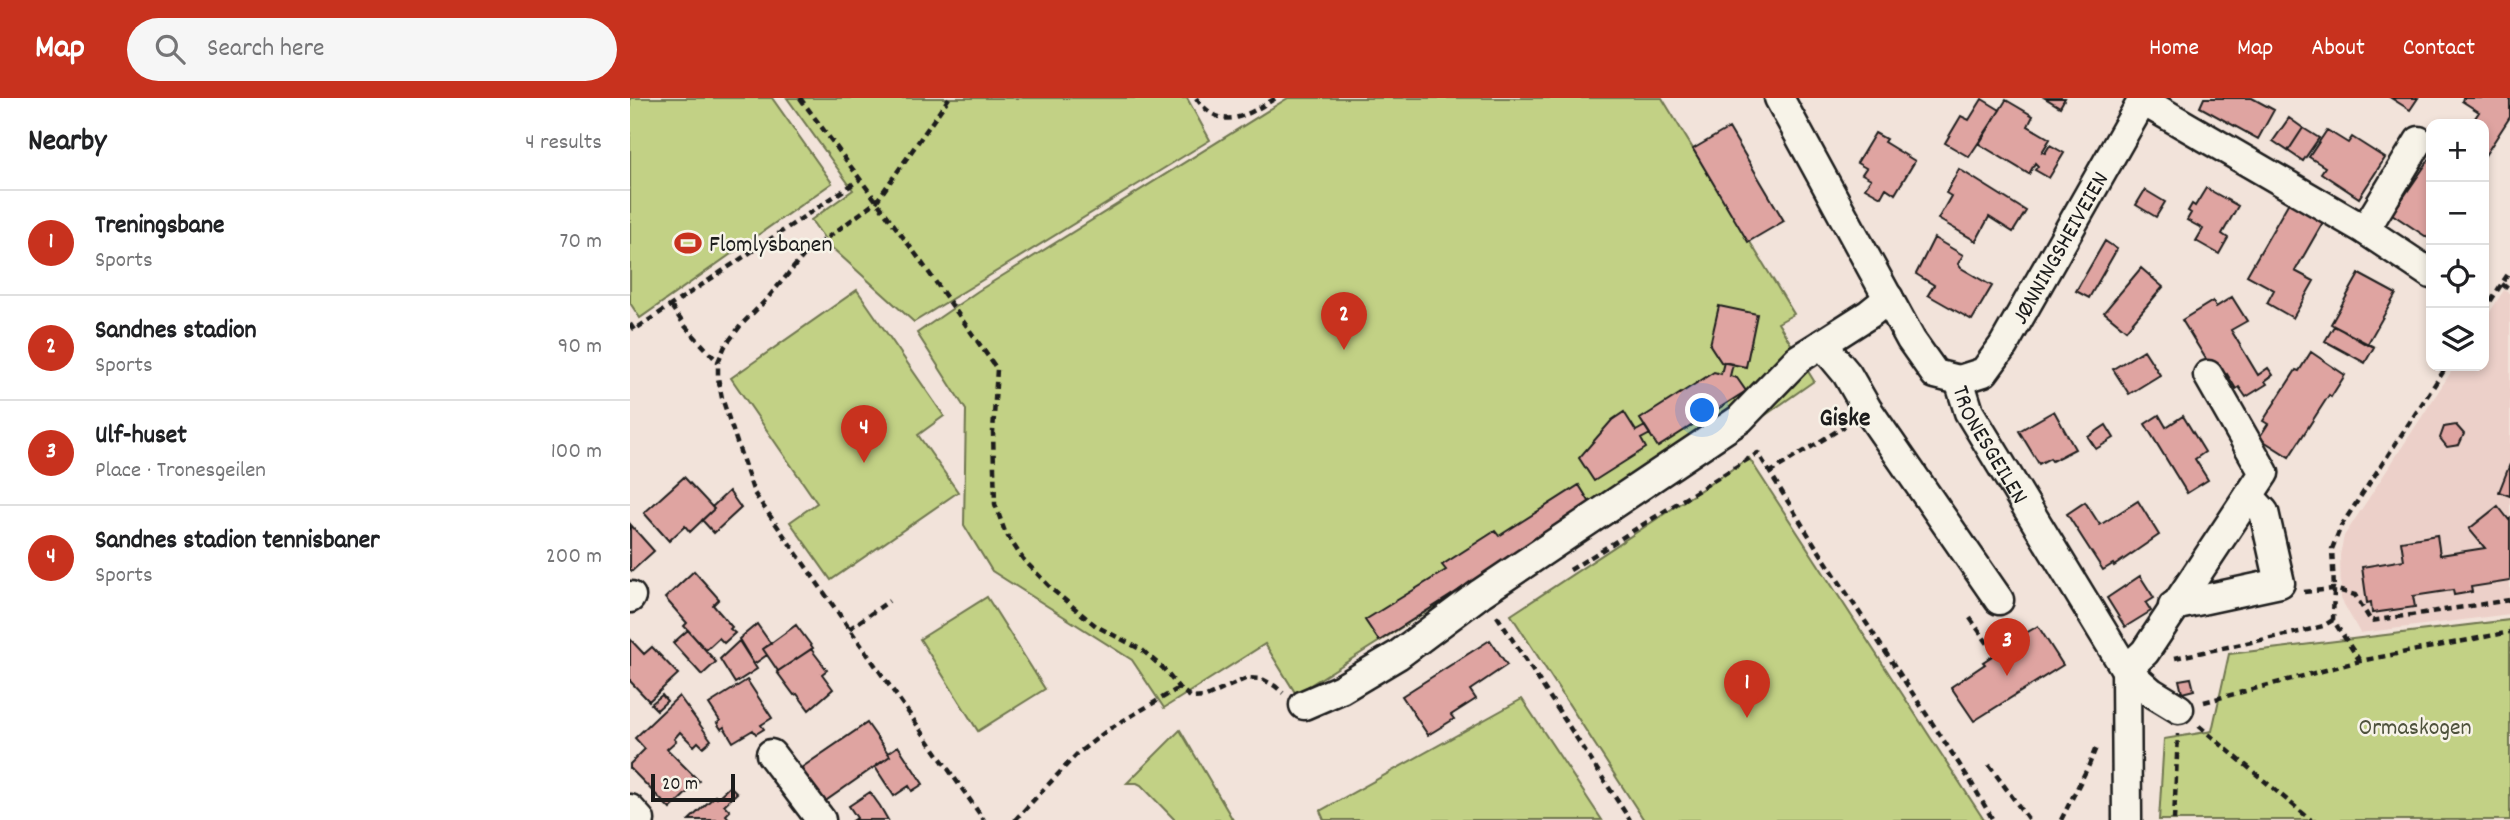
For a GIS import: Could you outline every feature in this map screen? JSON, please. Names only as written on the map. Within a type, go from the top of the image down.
[{"type":"street","name":"TRONESGEILEN","points":[[1779,98],[1911,340],[1935,374],[1959,380],[1969,412],[2126,670],[2151,692],[2179,709]]},
{"type":"street","points":[[2144,100],[2365,230],[2426,271]]},
{"type":"street","name":"JØNNINGSHEIVEIEN","points":[[1959,380],[1984,372],[2003,346],[2144,100]]},
{"type":"street","points":[[2365,230],[2419,141]]},
{"type":"street","points":[[1304,705],[1341,689],[1398,655],[1481,593],[1740,419],[1798,359],[1869,314],[1889,298]]},
{"type":"street","points":[[1822,344],[1847,374],[1867,409],[1999,600]]},
{"type":"street","points":[[2173,606],[2280,583],[2256,484],[2208,375]]},
{"type":"street","points":[[2127,820],[2126,670],[2145,652],[2256,484]]},
{"type":"street","points":[[771,754],[821,820]]},
{"type":"street","points":[[630,809],[640,820]]},
{"type":"path","points":[[800,98],[998,369],[993,432],[995,504],[1004,532],[1023,559],[1054,592],[1096,626],[1142,650],[1163,668],[1178,688],[1192,698],[1206,696],[1247,678],[1275,685],[1285,695],[1304,705]]},
{"type":"path","points":[[948,98],[876,202],[805,254],[741,325],[725,345],[718,362],[718,377],[722,398],[754,493],[984,820]]},
{"type":"path","points":[[1196,98],[1222,118],[1239,119],[1276,98]]},
{"type":"path","points":[[630,324],[634,330],[859,180]]},
{"type":"path","points":[[2486,308],[2510,271]]},
{"type":"path","points":[[2502,284],[2510,290]]},
{"type":"path","points":[[671,306],[685,326],[718,362]]},
{"type":"path","points":[[2360,661],[2333,620],[2332,550],[2341,526],[2444,371]]},
{"type":"path","points":[[1769,473],[1844,427],[1867,409]]},
{"type":"path","points":[[1565,573],[1758,453],[1993,820]]},
{"type":"path","points":[[2280,583],[2298,592],[2334,589],[2355,594],[2371,621],[2510,600]]},
{"type":"path","points":[[849,628],[889,601]]},
{"type":"path","points":[[1508,609],[1496,616],[1630,820]]},
{"type":"path","points":[[1970,618],[1993,651]]},
{"type":"path","points":[[2126,670],[2189,654],[2304,631],[2333,620]]},
{"type":"path","points":[[2179,709],[2360,661],[2510,632]]},
{"type":"path","points":[[1015,820],[1077,754],[1109,729],[1178,688]]},
{"type":"path","points":[[2174,820],[2179,709]]},
{"type":"path","points":[[2179,709],[2311,820]]},
{"type":"path","points":[[2061,820],[2099,742]]},
{"type":"path","points":[[1989,765],[2029,820]]},
{"type":"shaded area","points":[[2504,290],[2510,294],[2510,614],[2360,633],[2341,599],[2340,555],[2344,536],[2452,371],[2489,371],[2489,313]]},
{"type":"green space","name":"Flomlysbanen","points":[[630,98],[772,98],[832,183],[640,318],[630,303]]},
{"type":"green space","points":[[787,98],[1187,98],[1210,140],[914,322],[830,246],[811,220],[853,190]]},
{"type":"green space","points":[[1288,98],[1662,98],[1794,314],[1778,323],[1814,381],[1740,433],[1467,586],[1296,694],[1265,644],[1164,708],[1132,660],[992,571],[964,525],[966,410],[917,333],[978,291]]},
{"type":"green space","points":[[857,290],[944,416],[918,435],[958,492],[831,580],[790,522],[817,503],[731,378]]},
{"type":"green space","points":[[1749,458],[1984,820],[1644,820],[1511,615]]},
{"type":"green space","points":[[987,597],[1045,689],[978,731],[920,639]]},
{"type":"green space","name":"Ormaskogen","points":[[2510,620],[2510,820],[2159,820],[2164,739],[2212,731],[2229,654]]},
{"type":"green space","points":[[1522,699],[1602,820],[1324,820],[1320,811]]},
{"type":"green space","points":[[1180,730],[1233,820],[1175,820],[1141,785],[1127,783]]},
{"type":"building","points":[[2045,98],[2065,98],[2060,107]]},
{"type":"building","points":[[2204,98],[2252,98],[2274,110],[2258,139],[2200,107]]},
{"type":"building","points":[[2391,98],[2418,98],[2410,110]]},
{"type":"building","points":[[2463,98],[2510,98],[2510,117],[2489,149],[2489,119],[2474,119],[2479,112],[2462,101]]},
{"type":"building","points":[[1982,99],[2000,110],[1969,157],[1945,143],[1961,116],[1969,120]]},
{"type":"building","points":[[2006,100],[2033,116],[2028,126],[2050,139],[2042,152],[2045,153],[2050,145],[2064,153],[2049,178],[2035,170],[2038,166],[2035,163],[2029,174],[1979,144]]},
{"type":"building","points":[[2289,118],[2303,128],[2288,151],[2273,141]]},
{"type":"building","points":[[1729,128],[1784,221],[1748,242],[1693,149]]},
{"type":"building","points":[[2303,128],[2319,138],[2303,161],[2288,151]]},
{"type":"building","points":[[2327,130],[2348,143],[2352,137],[2385,158],[2359,198],[2321,173],[2325,167],[2309,157]]},
{"type":"building","points":[[1875,133],[1886,139],[1884,142],[1915,161],[1895,194],[1886,188],[1881,197],[1865,188],[1871,179],[1862,174],[1866,168],[1857,163]]},
{"type":"building","points":[[2426,164],[2426,237],[2392,214]]},
{"type":"building","points":[[1959,169],[2026,211],[2013,232],[1989,217],[1976,241],[1938,219],[1951,196],[1946,193]]},
{"type":"building","points":[[2206,188],[2238,206],[2222,234],[2228,238],[2219,254],[2196,241],[2203,229],[2187,220],[2192,204],[2195,206]]},
{"type":"building","points":[[2145,190],[2165,202],[2156,217],[2136,205]]},
{"type":"building","points":[[2289,202],[2323,222],[2295,271],[2314,281],[2293,318],[2267,303],[2274,290],[2247,275]]},
{"type":"building","points":[[1934,238],[1963,255],[1958,264],[1961,268],[1992,286],[1972,320],[1928,295],[1934,285],[1916,274]]},
{"type":"building","points":[[2105,241],[2117,249],[2089,298],[2076,291]]},
{"type":"building","points":[[2141,268],[2163,287],[2126,330],[2104,312]]},
{"type":"building","points":[[2359,274],[2396,294],[2367,345],[2331,324]]},
{"type":"building","points":[[2232,297],[2247,321],[2231,330],[2258,375],[2268,368],[2273,375],[2265,381],[2267,384],[2246,397],[2239,387],[2236,389],[2227,374],[2219,380],[2182,320],[2213,301],[2216,307]]},
{"type":"building","points":[[1719,306],[1757,314],[1746,367],[1721,362],[1710,345]]},
{"type":"building","points":[[2334,326],[2374,347],[2365,363],[2325,341]]},
{"type":"building","points":[[2144,350],[2160,375],[2129,394],[2113,369]]},
{"type":"building","points":[[2311,352],[2345,375],[2289,457],[2259,438],[2268,424],[2263,421]]},
{"type":"building","points":[[1724,362],[1733,364],[1730,376],[1737,378],[1746,391],[1658,447],[1640,419],[1714,372],[1721,374]]},
{"type":"building","points":[[2054,411],[2075,449],[2052,461],[2050,458],[2039,464],[2019,431]]},
{"type":"building","points":[[1624,412],[1636,431],[1645,426],[1650,434],[1641,439],[1646,448],[1594,481],[1579,458],[1612,420]]},
{"type":"building","points":[[2159,415],[2166,427],[2183,416],[2205,452],[2195,459],[2208,480],[2187,493],[2145,424]]},
{"type":"building","points":[[2106,425],[2114,438],[2096,449],[2088,437]]},
{"type":"building","points":[[2456,425],[2464,434],[2459,445],[2447,447],[2440,438],[2444,427]]},
{"type":"building","points":[[2510,464],[2510,496],[2499,492]]},
{"type":"building","points":[[684,477],[714,509],[690,532],[685,526],[669,541],[644,513]]},
{"type":"building","points":[[1579,485],[1592,506],[1379,641],[1365,620],[1446,570],[1442,565],[1495,531],[1499,536]]},
{"type":"building","points":[[729,491],[741,508],[714,533],[702,520]]},
{"type":"building","points":[[2138,501],[2159,535],[2114,566],[2113,564],[2103,570],[2067,514],[2085,502],[2100,525]]},
{"type":"building","points":[[2498,506],[2510,519],[2510,581],[2471,587],[2472,592],[2454,595],[2453,590],[2413,596],[2415,607],[2372,613],[2371,602],[2367,603],[2362,567],[2404,560],[2401,541],[2437,535],[2440,555],[2485,548],[2469,529]]},
{"type":"building","points":[[630,524],[654,551],[632,571],[630,569]]},
{"type":"building","points":[[694,571],[719,599],[713,605],[735,633],[724,643],[719,638],[706,650],[684,626],[687,623],[665,598]]},
{"type":"building","points":[[2140,576],[2154,598],[2146,603],[2151,611],[2125,627],[2107,598]]},
{"type":"building","points":[[757,624],[771,644],[763,649],[767,655],[754,664],[739,639]]},
{"type":"building","points":[[796,625],[813,648],[778,671],[763,649]]},
{"type":"building","points":[[2038,626],[2063,665],[1974,721],[1951,687],[1985,664],[1983,662],[2003,649],[2002,647]]},
{"type":"building","points":[[688,630],[716,662],[702,675],[673,643]]},
{"type":"building","points":[[630,639],[644,654],[652,647],[678,674],[649,701],[630,681]]},
{"type":"building","points":[[1490,640],[1507,665],[1470,690],[1476,699],[1451,715],[1454,719],[1428,735],[1402,696]]},
{"type":"building","points":[[739,641],[757,669],[735,683],[720,659]]},
{"type":"building","points":[[811,649],[827,670],[822,674],[833,689],[809,710],[777,672]]},
{"type":"building","points":[[2191,678],[2194,690],[2182,693],[2179,680]]},
{"type":"building","points":[[747,680],[772,718],[761,725],[764,729],[756,734],[753,730],[733,742],[724,727],[721,729],[717,723],[720,721],[709,704]]},
{"type":"building","points":[[662,695],[667,701],[657,710],[651,704]]},
{"type":"building","points":[[679,696],[711,740],[703,747],[698,742],[694,746],[680,732],[674,739],[676,741],[667,749],[699,781],[670,809],[630,768],[630,764],[645,749],[635,738]]},
{"type":"building","points":[[867,723],[890,756],[824,802],[801,768]]},
{"type":"building","points":[[898,746],[923,784],[912,791],[909,786],[894,796],[875,767]]},
{"type":"building","points":[[730,786],[737,793],[724,805],[730,811],[726,815],[730,820],[689,820],[715,796],[717,798]]},
{"type":"building","points":[[870,792],[888,820],[854,820],[857,818],[849,806]]},
{"type":"place","name":"Flomlysbanen","points":[[688,243]]},
{"type":"place","name":"Sandnes stadion","points":[[1344,350]]},
{"type":"place","name":"Sandnes stadion tennisbaner","points":[[864,463]]},
{"type":"place","name":"Ulf-huset","points":[[2007,676]]},
{"type":"place","name":"Treningsbane","points":[[1747,718]]},
{"type":"district","name":"Giske","points":[[1845,416]]}]
